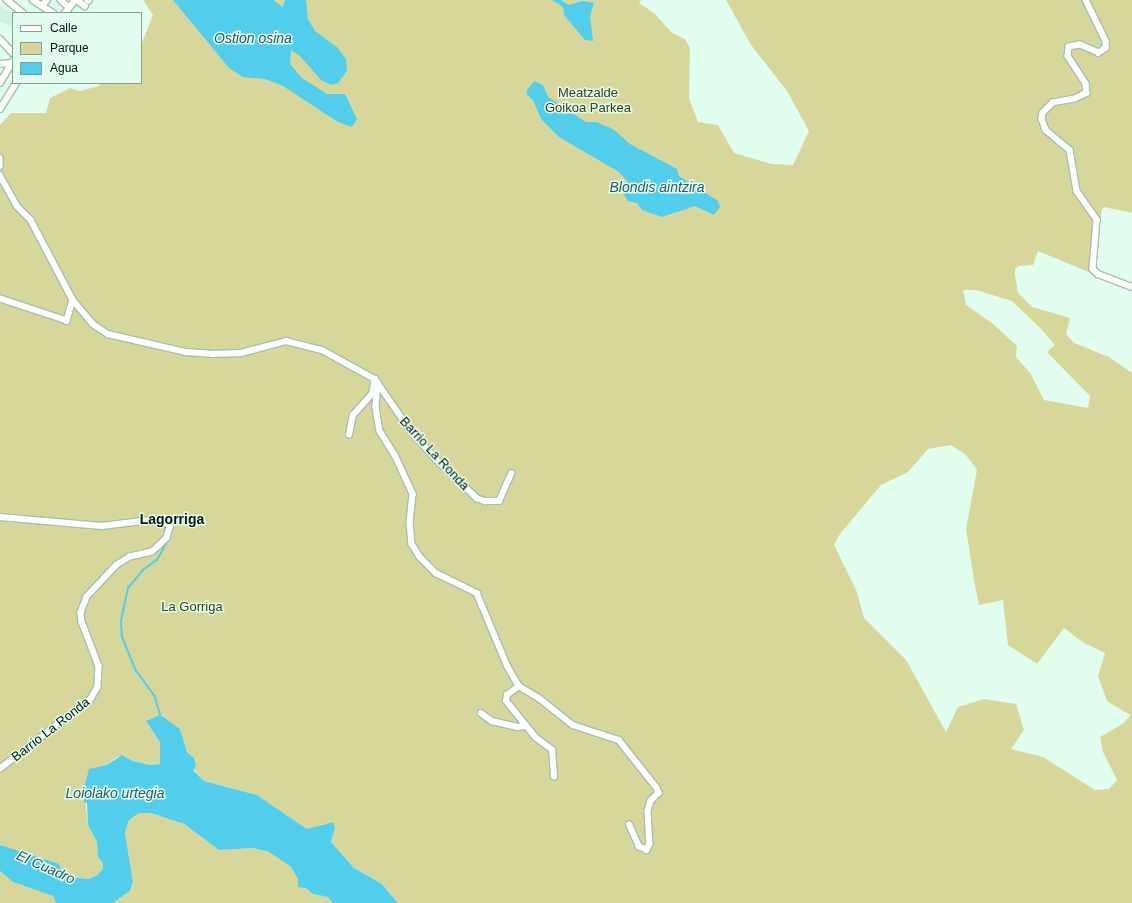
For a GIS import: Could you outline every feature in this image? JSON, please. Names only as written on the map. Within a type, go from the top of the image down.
[{"type":"street","points":[[7,0],[22,12]]},
{"type":"street","points":[[33,0],[51,12]]},
{"type":"street","points":[[42,6],[47,0]]},
{"type":"street","points":[[58,0],[69,7]]},
{"type":"street","points":[[66,12],[76,0],[85,6]]},
{"type":"street","points":[[1086,0],[1106,41],[1106,48],[1097,53],[1080,45],[1069,47],[1068,56],[1086,84],[1087,93],[1075,99],[1053,103],[1043,113],[1042,120],[1046,130],[1070,150],[1077,191],[1097,220],[1093,269],[1098,274],[1132,287]]},
{"type":"street","points":[[0,40],[12,52]]},
{"type":"street","points":[[0,64],[12,62]]},
{"type":"street","points":[[0,83],[12,62]]},
{"type":"street","points":[[0,109],[15,84]]},
{"type":"street","points":[[0,158],[0,166]]},
{"type":"street","name":"Barrio La Ronda","points":[[0,175],[17,206],[31,220],[73,300],[97,328],[116,337],[186,352],[212,354],[241,353],[286,341],[322,350],[377,381],[411,431],[436,459],[478,498],[485,502],[498,501],[511,474]]},
{"type":"street","points":[[0,299],[67,321],[73,300]]},
{"type":"street","points":[[349,435],[353,415],[372,394],[377,381]]},
{"type":"street","name":"Barrio La Ronda","points":[[377,381],[377,420],[380,431],[396,455],[413,494],[410,522],[412,544],[420,557],[436,574],[477,593],[508,667],[519,686],[539,698],[573,725],[619,740],[657,788],[659,793],[651,800],[648,810],[650,844],[647,850],[639,847],[629,825]]},
{"type":"street","name":"Barrio La Ronda","points":[[0,517],[102,526],[158,518],[170,527],[168,538],[152,552],[130,557],[117,565],[86,596],[81,613],[82,622],[99,666],[98,687],[95,694],[84,707],[0,769]]},
{"type":"street","points":[[519,686],[506,698],[525,726],[552,750],[554,777]]},
{"type":"street","points":[[481,713],[492,721],[517,727],[525,726]]},
{"type":"shaded area","points":[[0,6],[12,13],[12,28],[3,22],[0,23]]},
{"type":"green space","points":[[143,0],[641,0],[639,3],[654,13],[672,33],[685,39],[690,48],[689,99],[698,122],[718,125],[734,153],[772,164],[793,165],[809,131],[787,91],[751,45],[726,0],[1132,0],[1132,213],[1104,207],[1102,209],[1094,267],[1099,272],[1132,285],[1132,290],[1038,251],[1033,265],[1019,266],[1015,269],[1015,275],[1018,293],[1032,307],[1070,318],[1066,334],[1074,343],[1109,357],[1132,373],[1132,903],[398,903],[382,884],[354,868],[331,842],[335,828],[322,824],[313,829],[307,829],[257,795],[204,781],[193,769],[194,758],[187,752],[180,729],[146,721],[160,742],[160,764],[150,765],[133,761],[125,756],[117,757],[107,765],[89,770],[84,788],[88,825],[97,842],[98,857],[103,863],[103,869],[97,875],[89,879],[68,877],[27,852],[17,851],[0,845],[0,125],[11,113],[46,113],[50,98],[70,88],[80,91],[99,86],[100,84],[142,84],[142,42],[153,15]],"holes":[[[963,290],[976,290],[1012,301],[1040,328],[1055,345],[1047,352],[1090,396],[1088,408],[1044,400],[1030,373],[1016,357],[1017,346],[992,323],[966,305]],[[951,445],[966,455],[977,470],[966,529],[979,605],[1003,600],[1008,645],[1037,664],[1064,628],[1084,643],[1105,653],[1098,676],[1107,701],[1130,715],[1124,723],[1100,737],[1103,752],[1117,780],[1109,789],[1095,790],[1043,757],[1011,749],[1024,730],[1016,704],[984,699],[958,707],[946,732],[906,660],[864,618],[857,592],[834,545],[840,534],[881,485],[908,472],[928,449]]]},
{"type":"green space","points":[[139,813],[151,813],[184,824],[219,850],[253,848],[269,852],[291,867],[313,894],[328,897],[333,903],[113,903],[130,891],[133,882],[125,833],[129,820]]},
{"type":"green space","points":[[0,871],[13,882],[53,896],[56,903],[0,903]]},
{"type":"water","name":"Ostion osina","points":[[173,0],[273,0],[283,7],[285,0],[306,0],[308,19],[315,31],[338,48],[346,59],[347,71],[338,83],[331,85],[321,80],[300,56],[291,50],[290,64],[302,78],[327,94],[345,94],[357,119],[352,127],[338,122],[283,86],[265,79],[243,77],[229,68]]},
{"type":"water","points":[[552,0],[561,0],[568,5],[583,1],[594,3],[590,16],[593,41],[585,40],[564,15],[563,7]]},
{"type":"water","name":"Blondis aintzira","points":[[534,81],[543,85],[548,97],[586,122],[596,122],[613,129],[630,144],[677,169],[679,176],[718,201],[720,207],[714,215],[695,206],[662,217],[642,210],[637,203],[628,201],[624,195],[627,181],[619,172],[559,137],[541,119],[533,100],[527,95],[527,90]]},
{"type":"water","name":"Loiolako urtegia","points":[[160,715],[180,729],[187,752],[194,758],[196,766],[193,770],[204,781],[257,795],[307,829],[333,822],[335,828],[331,842],[354,868],[382,884],[398,903],[333,903],[328,897],[313,894],[306,888],[298,887],[298,879],[291,867],[269,852],[253,848],[219,850],[184,824],[151,813],[139,813],[129,820],[125,833],[133,882],[130,891],[113,903],[56,903],[53,896],[13,882],[0,871],[0,845],[59,864],[62,871],[68,877],[89,879],[97,875],[103,869],[103,863],[98,857],[97,842],[88,825],[87,803],[84,802],[84,788],[89,769],[107,765],[122,755],[133,761],[150,765],[160,764],[160,742],[146,721]]},
{"type":"waterway","points":[[154,522],[161,523],[167,530]]},
{"type":"waterway","points":[[160,715],[155,697],[136,671],[130,657],[122,637],[121,621],[128,588],[143,570],[157,560],[168,540]]},
{"type":"district","name":"Lagorriga","points":[[172,519]]},
{"type":"park label","name":"Meatzalde Goikoa Parkea","points":[[588,102]]},
{"type":"park label","name":"La Gorriga","points":[[192,607]]},
{"type":"water label","name":"El Cuadro","points":[[46,867]]}]
